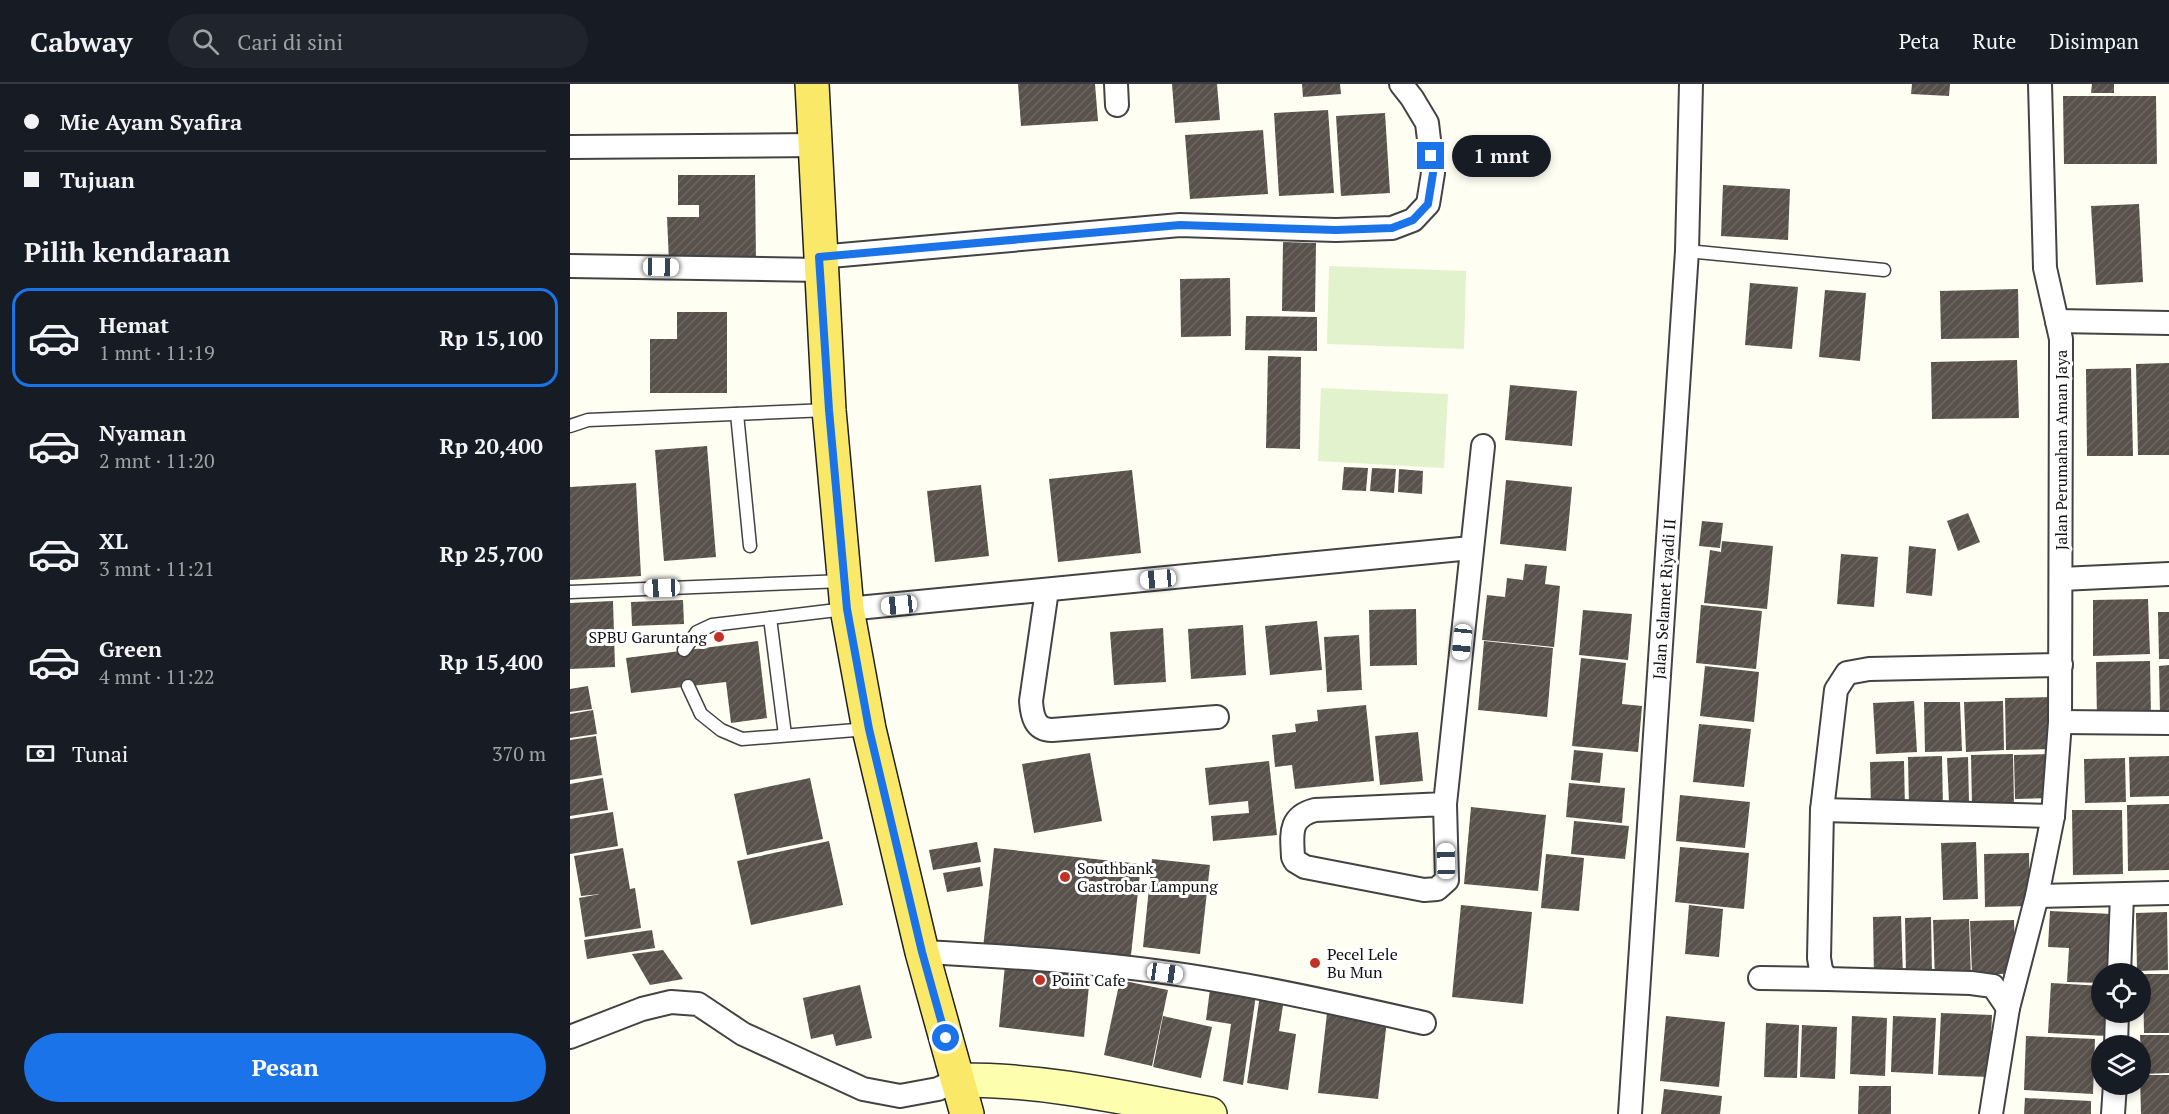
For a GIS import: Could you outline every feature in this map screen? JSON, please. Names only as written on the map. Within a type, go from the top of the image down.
[{"type":"main road","points":[[812,84],[829,410],[846,595],[869,729],[922,952],[967,1114]]},
{"type":"main road","points":[[957,1080],[995,1080],[1085,1089],[1210,1114]]},
{"type":"street","points":[[570,266],[820,263],[1180,225],[1336,230],[1392,228],[1413,220],[1428,204],[1433,173],[1427,123],[1401,84]]},
{"type":"street","name":"Jalan Selamet Riyadi II","points":[[1630,1114],[1688,250],[1691,84]]},
{"type":"street","name":"Jalan Perumahan Aman Jaya","points":[[1991,1114],[2008,1008],[2037,896],[2053,816],[2060,722],[2061,339],[2045,268],[2040,84]]},
{"type":"street","points":[[570,147],[815,145]]},
{"type":"street","points":[[2056,321],[2169,323]]},
{"type":"street","points":[[1445,804],[1306,812],[1298,817],[1292,829],[1293,857],[1305,867],[1424,890],[1437,889],[1447,880],[1445,804],[1483,446]]},
{"type":"street","points":[[846,595],[1047,590],[1471,548]]},
{"type":"street","points":[[2061,579],[2169,574]]},
{"type":"street","points":[[1047,590],[1031,701],[1032,714],[1039,727],[1052,730],[1217,717]]},
{"type":"street","points":[[1827,979],[1821,970],[1819,958],[1822,810],[1836,690],[1847,673],[1869,669],[2061,665]]},
{"type":"street","points":[[2060,722],[2169,723]]},
{"type":"street","points":[[1822,810],[2053,816]]},
{"type":"street","points":[[2037,896],[2169,893]]},
{"type":"street","points":[[2119,963],[2122,895]]},
{"type":"street","points":[[922,952],[1024,957],[1125,967],[1203,978],[1325,1000],[1424,1023]]},
{"type":"street","points":[[1760,978],[1971,983],[1993,986],[2008,1008]]},
{"type":"street","points":[[571,1032],[671,1002],[698,1004],[743,1034],[863,1089],[900,1096],[938,1089],[957,1080]]},
{"type":"street","points":[[2113,1114],[2114,1095]]},
{"type":"lane","points":[[1688,250],[1884,270]]},
{"type":"lane","points":[[570,426],[588,420],[829,410]]},
{"type":"lane","points":[[737,414],[750,546]]},
{"type":"lane","points":[[570,592],[846,595]]},
{"type":"lane","points":[[684,650],[697,632],[712,625],[770,618],[846,595]]},
{"type":"lane","points":[[770,618],[786,735]]},
{"type":"lane","points":[[688,686],[701,714],[721,730],[742,739],[869,729]]},
{"type":"green space","points":[[1329,266],[1466,271],[1464,349],[1327,344]]},
{"type":"green space","points":[[1321,388],[1448,394],[1444,468],[1318,461]]},
{"type":"building","points":[[1018,84],[1095,84],[1098,121],[1021,126]]},
{"type":"building","points":[[1172,84],[1217,84],[1220,120],[1175,123]]},
{"type":"building","points":[[1302,84],[1340,84],[1341,94],[1303,97]]},
{"type":"building","points":[[1912,84],[1950,84],[1949,96],[1911,94]]},
{"type":"building","points":[[2092,84],[2114,84],[2114,93],[2091,93]]},
{"type":"building","points":[[2063,96],[2156,96],[2157,164],[2064,164]]},
{"type":"building","points":[[1328,110],[1334,193],[1279,196],[1274,113]]},
{"type":"building","points":[[1385,113],[1390,193],[1341,196],[1336,116]]},
{"type":"building","points":[[1263,130],[1268,194],[1190,199],[1185,135]]},
{"type":"building","points":[[678,175],[755,175],[756,262],[669,262],[667,217],[699,217],[699,205],[678,205]]},
{"type":"building","points":[[1723,185],[1790,189],[1788,240],[1721,236]]},
{"type":"building","points":[[2139,204],[2143,282],[2096,285],[2091,206]]},
{"type":"building","points":[[1283,242],[1316,243],[1315,312],[1282,311]]},
{"type":"building","points":[[1230,278],[1231,336],[1181,337],[1180,279]]},
{"type":"building","points":[[1750,283],[1798,287],[1792,349],[1745,345]]},
{"type":"building","points":[[2018,289],[2019,338],[1941,339],[1940,291]]},
{"type":"building","points":[[1825,290],[1866,293],[1860,361],[1819,357]]},
{"type":"building","points":[[677,312],[727,312],[727,393],[650,393],[650,339],[677,339]]},
{"type":"building","points":[[1246,316],[1317,317],[1317,351],[1245,350]]},
{"type":"building","points":[[1268,356],[1301,357],[1300,449],[1266,448]]},
{"type":"building","points":[[2017,360],[2019,418],[1932,419],[1931,362]]},
{"type":"building","points":[[2169,363],[2169,455],[2138,455],[2136,364]]},
{"type":"building","points":[[2131,368],[2133,456],[2087,456],[2086,369]]},
{"type":"building","points":[[1510,385],[1577,391],[1572,446],[1505,440]]},
{"type":"building","points":[[707,446],[716,557],[664,561],[655,450]]},
{"type":"building","points":[[1344,467],[1368,468],[1366,491],[1342,490]]},
{"type":"building","points":[[1372,468],[1396,469],[1394,493],[1370,491]]},
{"type":"building","points":[[1399,469],[1423,471],[1422,494],[1398,492]]},
{"type":"building","points":[[1132,470],[1141,553],[1058,562],[1049,479]]},
{"type":"building","points":[[1506,480],[1572,487],[1566,551],[1500,544]]},
{"type":"building","points":[[636,483],[641,576],[570,580],[570,487]]},
{"type":"building","points":[[981,485],[989,556],[935,562],[927,491]]},
{"type":"building","points":[[1968,513],[1980,542],[1958,551],[1947,521]]},
{"type":"building","points":[[1702,521],[1723,523],[1720,548],[1699,546]]},
{"type":"building","points":[[1722,541],[1773,546],[1767,609],[1704,603],[1710,550],[1721,552]]},
{"type":"building","points":[[1909,546],[1936,549],[1932,596],[1906,593]]},
{"type":"building","points":[[1841,554],[1878,557],[1874,607],[1837,604]]},
{"type":"building","points":[[1525,564],[1547,566],[1545,584],[1560,586],[1554,647],[1482,640],[1487,595],[1505,597],[1507,578],[1523,580]]},
{"type":"building","points":[[2148,599],[2150,654],[2093,656],[2093,600]]},
{"type":"building","points":[[683,600],[684,624],[632,626],[631,602]]},
{"type":"building","points":[[613,601],[615,667],[570,669],[570,603]]},
{"type":"building","points":[[1701,605],[1762,611],[1756,669],[1696,663]]},
{"type":"building","points":[[1416,609],[1417,665],[1370,666],[1369,610]]},
{"type":"building","points":[[1583,610],[1632,614],[1628,660],[1579,655]]},
{"type":"building","points":[[2158,612],[2169,612],[2169,659],[2159,659]]},
{"type":"building","points":[[1317,621],[1322,670],[1270,675],[1265,626]]},
{"type":"building","points":[[1243,625],[1246,675],[1191,679],[1188,629]]},
{"type":"building","points":[[1163,628],[1166,682],[1114,685],[1110,632]]},
{"type":"building","points":[[1359,635],[1362,690],[1327,692],[1324,637]]},
{"type":"building","points":[[758,641],[767,718],[731,723],[726,682],[631,693],[626,658]]},
{"type":"building","points":[[1484,641],[1553,648],[1547,717],[1478,710]]},
{"type":"building","points":[[1581,658],[1626,663],[1622,704],[1642,706],[1638,752],[1572,746]]},
{"type":"building","points":[[2150,661],[2151,718],[2097,719],[2096,662]]},
{"type":"building","points":[[2169,665],[2169,714],[2160,714],[2159,666]]},
{"type":"building","points":[[1705,666],[1759,672],[1754,722],[1700,716]]},
{"type":"building","points":[[588,686],[592,709],[570,712],[570,689]]},
{"type":"building","points":[[2053,697],[2054,749],[2006,750],[2005,698]]},
{"type":"building","points":[[1914,701],[1917,752],[1876,754],[1873,703]]},
{"type":"building","points":[[2003,701],[2004,750],[1966,752],[1964,702]]},
{"type":"building","points":[[1924,702],[1960,702],[1962,751],[1925,752]]},
{"type":"building","points":[[1366,705],[1374,781],[1295,789],[1292,765],[1275,767],[1272,735],[1296,732],[1295,724],[1318,721],[1317,710]]},
{"type":"building","points":[[593,710],[597,734],[570,738],[570,714]]},
{"type":"building","points":[[1699,724],[1751,729],[1744,787],[1693,782]]},
{"type":"building","points":[[1418,732],[1423,781],[1380,785],[1375,736]]},
{"type":"building","points":[[596,736],[602,775],[570,780],[570,740]]},
{"type":"building","points":[[1574,750],[1603,753],[1600,783],[1571,780]]},
{"type":"building","points":[[1090,753],[1102,821],[1034,833],[1022,764]]},
{"type":"building","points":[[2013,754],[2014,805],[1972,806],[1971,755]]},
{"type":"building","points":[[2051,754],[2052,798],[2015,799],[2014,755]]},
{"type":"building","points":[[1942,756],[1943,808],[1909,809],[1908,757]]},
{"type":"building","points":[[2169,756],[2169,796],[2130,797],[2129,757]]},
{"type":"building","points":[[1968,757],[1969,802],[1949,802],[1947,758]]},
{"type":"building","points":[[2125,758],[2126,802],[2085,803],[2084,759]]},
{"type":"building","points":[[1269,761],[1277,835],[1213,841],[1211,816],[1249,813],[1248,801],[1209,805],[1205,768]]},
{"type":"building","points":[[1904,761],[1905,808],[1871,809],[1870,762]]},
{"type":"building","points":[[603,778],[608,810],[570,816],[570,784]]},
{"type":"building","points":[[810,778],[823,839],[747,855],[734,794]]},
{"type":"building","points":[[1569,783],[1625,788],[1622,823],[1566,817]]},
{"type":"building","points":[[1680,795],[1750,802],[1745,848],[1676,841]]},
{"type":"building","points":[[2169,804],[2169,870],[2128,871],[2127,805]]},
{"type":"building","points":[[1471,807],[1546,815],[1538,891],[1464,884]]},
{"type":"building","points":[[2072,810],[2122,810],[2123,874],[2073,875]]},
{"type":"building","points":[[613,812],[618,846],[570,854],[570,819]]},
{"type":"building","points":[[1574,821],[1629,826],[1625,859],[1571,854]]},
{"type":"building","points":[[829,841],[843,905],[751,925],[737,861]]},
{"type":"building","points":[[977,842],[981,862],[933,870],[929,850]]},
{"type":"building","points":[[1976,842],[1978,899],[1943,900],[1941,843]]},
{"type":"building","points":[[1680,847],[1749,853],[1744,909],[1675,902]]},
{"type":"building","points":[[623,848],[630,889],[635,888],[641,928],[585,937],[579,898],[600,894],[581,896],[574,856]]},
{"type":"building","points":[[994,848],[1141,864],[1130,964],[983,948]]},
{"type":"building","points":[[2029,853],[2030,906],[1985,907],[1984,854]]},
{"type":"building","points":[[1546,854],[1584,858],[1579,911],[1541,908]]},
{"type":"building","points":[[1152,859],[1210,865],[1200,954],[1143,947]]},
{"type":"building","points":[[980,867],[983,886],[947,892],[943,873]]},
{"type":"building","points":[[1461,905],[1532,912],[1523,1004],[1452,997]]},
{"type":"building","points":[[1689,905],[1723,909],[1719,957],[1685,954]]},
{"type":"building","points":[[2050,911],[2112,914],[2110,963],[2091,963],[2091,983],[2067,982],[2069,948],[2048,947]]},
{"type":"building","points":[[2167,912],[2168,970],[2151,971],[2151,963],[2137,963],[2136,913]]},
{"type":"building","points":[[1901,916],[1903,976],[1874,977],[1873,917]]},
{"type":"building","points":[[1931,917],[1932,975],[1906,976],[1905,918]]},
{"type":"building","points":[[1969,919],[1971,980],[1935,981],[1933,920]]},
{"type":"building","points":[[2014,920],[2016,974],[1972,974],[1970,921]]},
{"type":"building","points":[[652,930],[655,948],[587,959],[584,940]]},
{"type":"building","points":[[663,950],[683,979],[650,985],[632,954]]},
{"type":"building","points":[[1005,965],[1090,975],[1084,1037],[999,1027]]},
{"type":"building","points":[[2151,974],[2169,974],[2169,1033],[2144,1033],[2144,1023],[2151,1023]]},
{"type":"building","points":[[1120,980],[1168,990],[1152,1066],[1104,1055]]},
{"type":"building","points":[[2051,983],[2091,985],[2091,1023],[2108,1023],[2107,1035],[2048,1033]]},
{"type":"building","points":[[860,985],[872,1038],[836,1046],[833,1034],[811,1039],[803,998]]},
{"type":"building","points":[[1210,989],[1256,995],[1243,1085],[1223,1081],[1231,1024],[1206,1020]]},
{"type":"building","points":[[1260,995],[1284,999],[1279,1031],[1296,1034],[1288,1090],[1247,1083]]},
{"type":"building","points":[[1327,1013],[1387,1020],[1378,1099],[1318,1093]]},
{"type":"building","points":[[1941,1013],[1992,1015],[1989,1077],[1938,1075]]},
{"type":"building","points":[[1163,1016],[1212,1027],[1201,1078],[1153,1067]]},
{"type":"building","points":[[1666,1016],[1725,1022],[1719,1087],[1660,1081]]},
{"type":"building","points":[[1852,1016],[1887,1018],[1885,1076],[1850,1074]]},
{"type":"building","points":[[1893,1016],[1936,1018],[1933,1074],[1891,1072]]},
{"type":"building","points":[[1766,1023],[1799,1025],[1797,1078],[1764,1077]]},
{"type":"building","points":[[1802,1025],[1837,1027],[1835,1079],[1800,1077]]},
{"type":"building","points":[[2151,1035],[2169,1035],[2169,1073],[2151,1074]]},
{"type":"building","points":[[2026,1036],[2091,1039],[2091,1094],[2024,1090]]},
{"type":"building","points":[[2151,1075],[2169,1075],[2169,1114],[2141,1114],[2141,1095],[2151,1095]]},
{"type":"building","points":[[1859,1086],[1891,1086],[1891,1114],[1858,1114]]},
{"type":"building","points":[[1664,1089],[1722,1096],[1720,1114],[1661,1114]]},
{"type":"building","points":[[2025,1098],[2091,1101],[2091,1114],[2024,1114]]},
{"type":"place","name":"SPBU Garuntang","points":[[719,637]]},
{"type":"place","name":"Southbank Gastrobar Lampung","points":[[1065,877]]},
{"type":"place","name":"Pecel Lele Bu Mun","points":[[1315,963]]},
{"type":"place","name":"Point Cafe","points":[[1040,980]]},
{"type":"route","points":[[946,1038],[922,952],[869,729],[847,609],[829,410],[819,257],[1180,225],[1336,230],[1392,228],[1413,220],[1428,204],[1433,173],[1431,156]]}]
